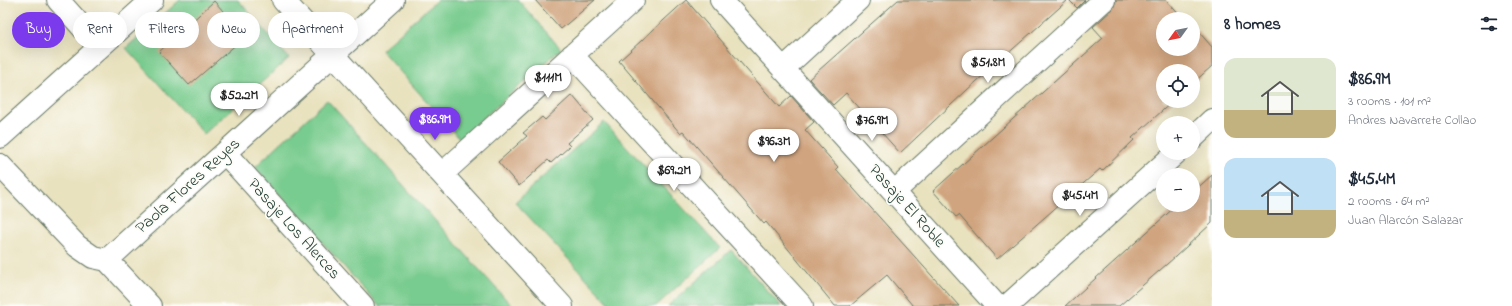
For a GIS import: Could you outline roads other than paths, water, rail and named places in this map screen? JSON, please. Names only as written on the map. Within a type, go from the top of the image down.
[{"type":"street","points":[[58,0],[73,17]]},
{"type":"street","points":[[127,23],[152,0]]},
{"type":"street","points":[[283,0],[562,306]]},
{"type":"street","name":"Paola Flores Reyes","points":[[107,260],[393,0]]},
{"type":"street","points":[[442,174],[632,0]]},
{"type":"street","name":"Pasaje El Roble","points":[[721,0],[997,306]]},
{"type":"street","points":[[783,69],[858,0]]},
{"type":"street","points":[[894,192],[1104,0]]},
{"type":"street","points":[[0,138],[99,48]]},
{"type":"street","points":[[572,55],[802,306]]},
{"type":"street","points":[[1200,131],[1212,120]]},
{"type":"street","name":"Pasaje Los Alerces","points":[[225,153],[363,306]]},
{"type":"street","points":[[1008,306],[1168,160]]},
{"type":"street","points":[[0,165],[77,246],[93,257],[107,260],[150,306]]}]
